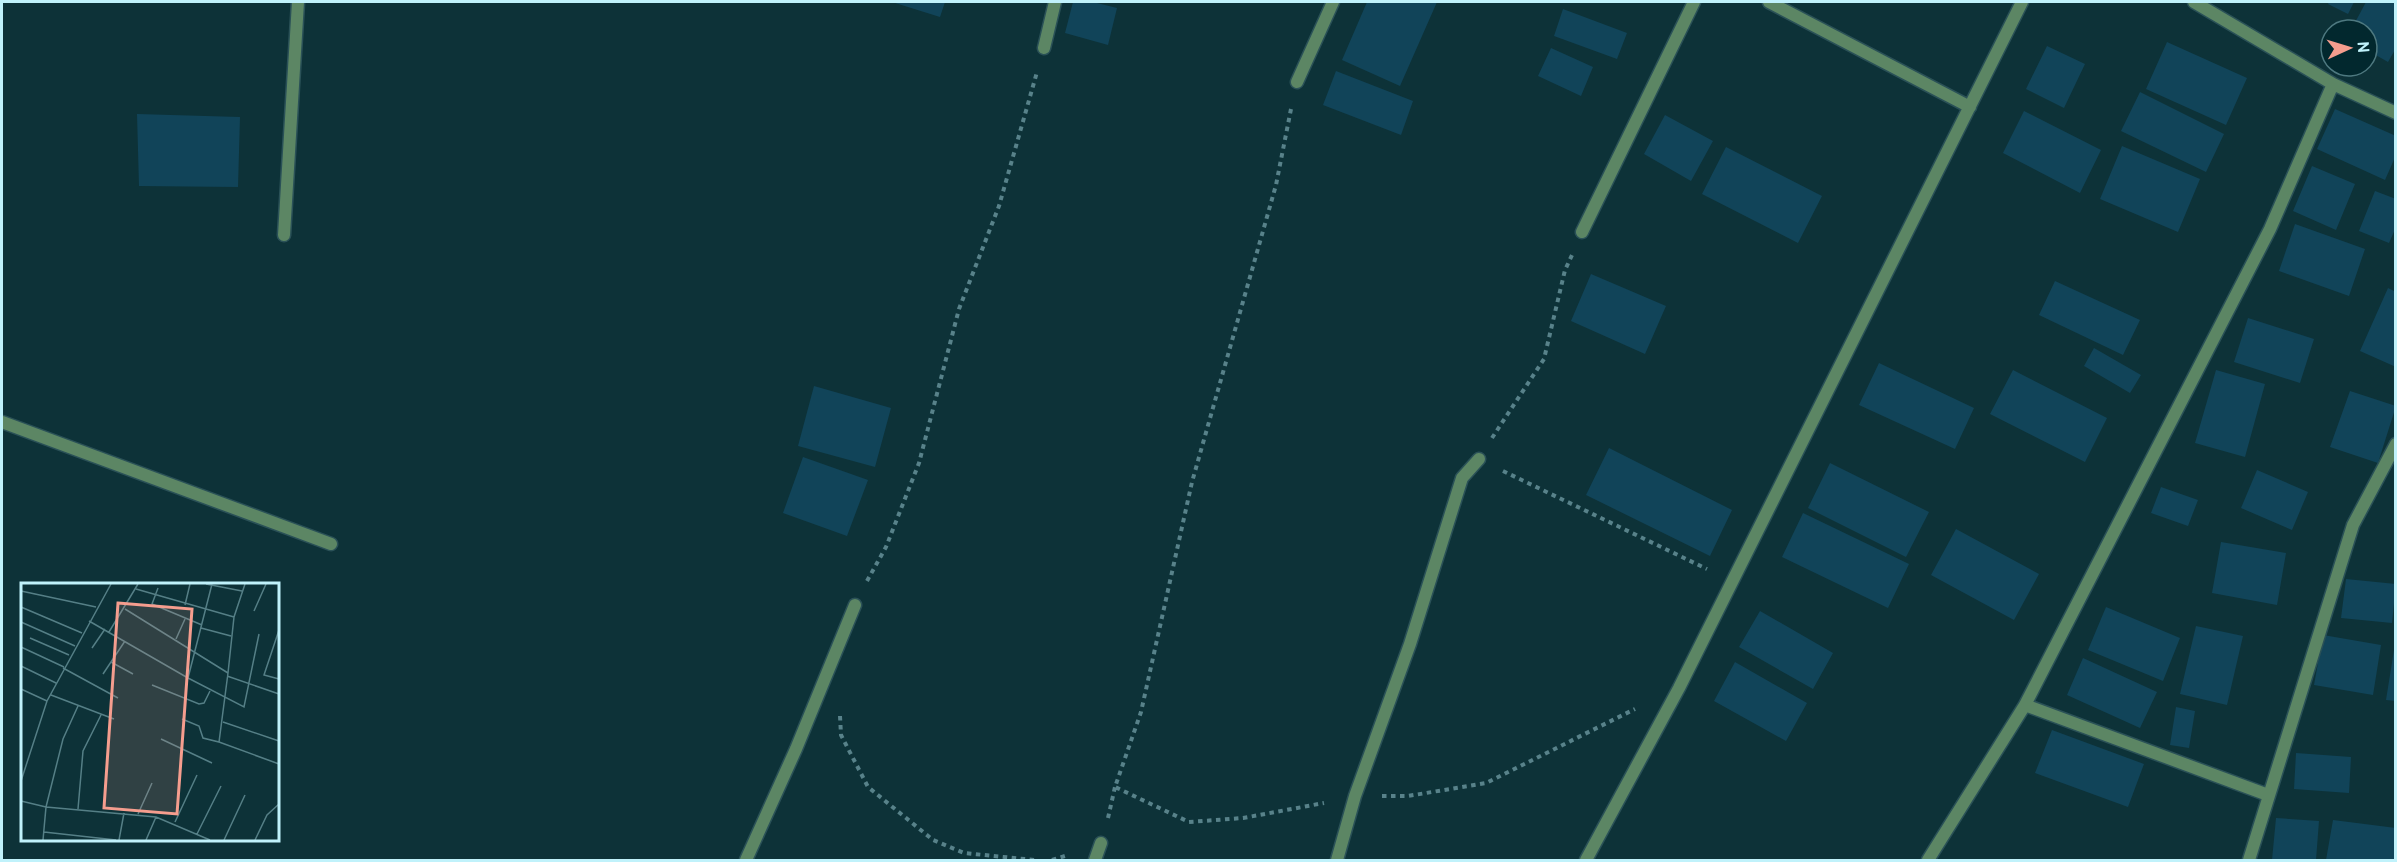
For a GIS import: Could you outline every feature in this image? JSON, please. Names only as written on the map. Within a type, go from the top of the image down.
[{"type":"street","points":[[284,235],[298,2]]},
{"type":"street","points":[[1044,48],[1055,2]]},
{"type":"street","points":[[1297,82],[1333,2]]},
{"type":"street","points":[[1582,232],[1694,2]]},
{"type":"street","points":[[1769,2],[1970,107]]},
{"type":"street","points":[[1586,861],[1679,688],[2022,2]]},
{"type":"street","points":[[2194,2],[2333,84],[2396,113]]},
{"type":"street","points":[[1928,861],[2025,705],[2271,229],[2333,84]]},
{"type":"street","points":[[2,422],[331,544]]},
{"type":"street","points":[[2249,861],[2353,525],[2396,444]]},
{"type":"street","points":[[1337,861],[1355,796],[1410,644],[1462,478],[1479,459]]},
{"type":"street","points":[[746,861],[796,749],[855,605]]},
{"type":"street","points":[[2025,705],[2268,795]]},
{"type":"street","points":[[1095,861],[1101,843]]},
{"type":"path","points":[[855,605],[886,546],[918,463],[959,309],[999,207],[1044,48]]},
{"type":"path","points":[[1297,82],[1276,184],[1192,482],[1141,712],[1116,787],[1189,822],[1243,818],[1355,796],[1408,796],[1486,783],[1637,708]]},
{"type":"path","points":[[1582,232],[1566,270],[1544,359],[1479,459],[1732,582]]},
{"type":"path","points":[[840,714],[841,735],[868,788],[933,840],[964,853],[1034,861]]},
{"type":"building","points":[[892,2],[945,2],[940,17]]},
{"type":"building","points":[[1073,2],[1093,2],[1117,8],[1108,45],[1065,33]]},
{"type":"building","points":[[1367,2],[1437,2],[1400,86],[1342,60]]},
{"type":"building","points":[[2329,2],[2354,2],[2348,14],[2328,4]]},
{"type":"building","points":[[2366,2],[2396,2],[2396,48],[2388,62],[2379,57],[2379,18],[2357,18]]},
{"type":"building","points":[[1563,9],[1627,33],[1617,59],[1554,36]]},
{"type":"building","points":[[2167,42],[2247,78],[2226,125],[2146,89]]},
{"type":"building","points":[[2047,46],[2085,64],[2064,108],[2026,89]]},
{"type":"building","points":[[1551,48],[1593,67],[1581,96],[1538,76]]},
{"type":"building","points":[[1336,71],[1413,101],[1401,135],[1323,105]]},
{"type":"building","points":[[2140,92],[2224,134],[2206,172],[2121,131]]},
{"type":"building","points":[[2335,109],[2396,136],[2396,155],[2385,180],[2317,149]]},
{"type":"building","points":[[2024,111],[2101,150],[2080,193],[2003,153]]},
{"type":"building","points":[[137,114],[240,117],[238,187],[139,186]]},
{"type":"building","points":[[1665,115],[1713,141],[1691,181],[1644,154]]},
{"type":"building","points":[[2122,146],[2200,179],[2178,232],[2100,199]]},
{"type":"building","points":[[1726,147],[1822,196],[1798,243],[1702,194]]},
{"type":"building","points":[[2312,166],[2355,184],[2336,230],[2293,211]]},
{"type":"building","points":[[2375,191],[2396,199],[2396,227],[2389,243],[2359,231]]},
{"type":"building","points":[[2295,224],[2365,249],[2349,296],[2279,271]]},
{"type":"building","points":[[1591,274],[1666,306],[1645,354],[1571,321]]},
{"type":"building","points":[[2055,281],[2140,320],[2123,355],[2039,315]]},
{"type":"building","points":[[2388,288],[2396,292],[2396,367],[2360,351]]},
{"type":"building","points":[[2248,318],[2314,339],[2300,383],[2234,362]]},
{"type":"building","points":[[2094,348],[2141,375],[2130,393],[2084,366]]},
{"type":"building","points":[[1879,363],[1974,408],[1955,449],[1859,405]]},
{"type":"building","points":[[2013,370],[2107,418],[2085,462],[1990,414]]},
{"type":"building","points":[[2216,370],[2265,384],[2245,457],[2195,443]]},
{"type":"building","points":[[814,386],[891,408],[875,467],[798,446]]},
{"type":"building","points":[[2350,391],[2396,406],[2378,463],[2330,447]]},
{"type":"building","points":[[1609,448],[1732,510],[1710,556],[1586,495]]},
{"type":"building","points":[[803,457],[868,480],[847,536],[783,513]]},
{"type":"building","points":[[1830,463],[1929,512],[1906,557],[1808,508]]},
{"type":"building","points":[[2257,470],[2308,492],[2292,530],[2241,508]]},
{"type":"building","points":[[2161,487],[2198,500],[2188,526],[2151,513]]},
{"type":"building","points":[[1803,513],[1909,564],[1888,608],[1782,557]]},
{"type":"building","points":[[1956,529],[2039,574],[2014,620],[1931,575]]},
{"type":"building","points":[[2221,542],[2286,553],[2277,605],[2212,593]]},
{"type":"building","points":[[2346,579],[2396,584],[2392,623],[2341,618]]},
{"type":"building","points":[[2106,607],[2180,638],[2163,681],[2088,650]]},
{"type":"building","points":[[1760,611],[1833,653],[1813,689],[1739,647]]},
{"type":"building","points":[[2196,626],[2243,636],[2227,705],[2180,694]]},
{"type":"building","points":[[2323,635],[2381,645],[2373,695],[2314,685]]},
{"type":"building","points":[[2394,650],[2396,650],[2396,701],[2386,700]]},
{"type":"building","points":[[2083,658],[2157,692],[2140,728],[2067,695]]},
{"type":"building","points":[[1735,662],[1807,703],[1786,741],[1714,701]]},
{"type":"building","points":[[2176,707],[2195,711],[2189,748],[2170,745]]},
{"type":"building","points":[[2052,730],[2144,764],[2128,807],[2035,773]]},
{"type":"building","points":[[2296,753],[2351,757],[2349,793],[2294,789]]},
{"type":"building","points":[[2276,818],[2319,821],[2316,860],[2272,860]]},
{"type":"building","points":[[2333,820],[2396,828],[2394,860],[2326,860]]}]
